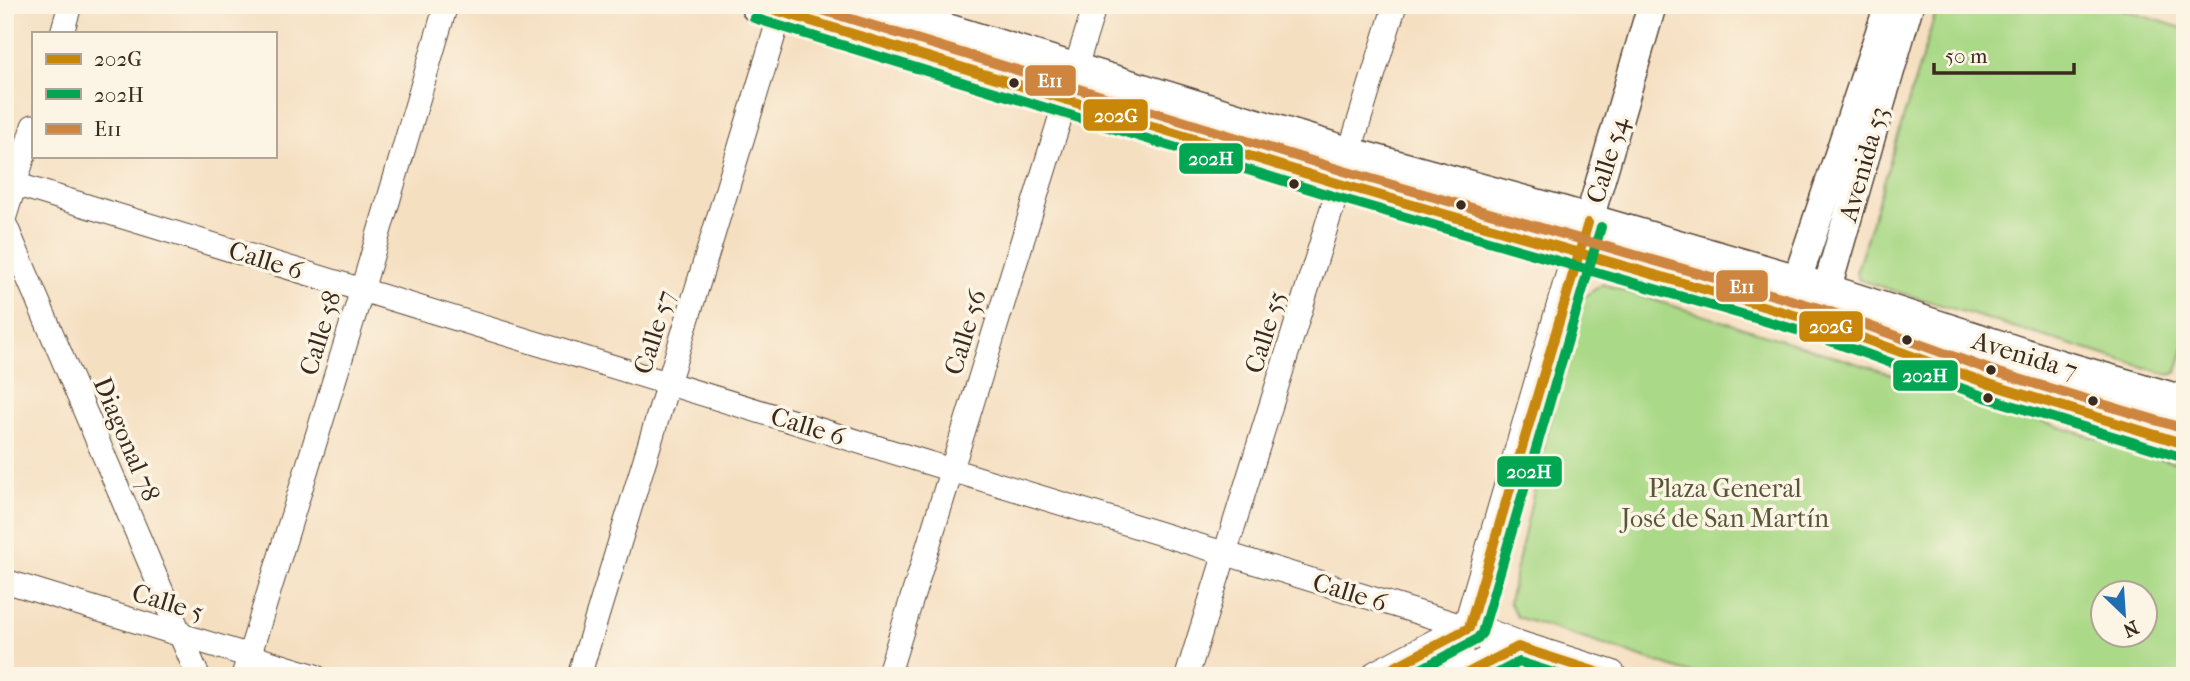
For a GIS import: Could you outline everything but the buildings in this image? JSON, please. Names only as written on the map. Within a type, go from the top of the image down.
[{"type":"main road","name":"Avenida 7","points":[[860,5],[1071,86]]},
{"type":"main road","name":"Avenida 7","points":[[774,8],[1071,86],[1344,170],[1583,237],[1752,302],[1807,303],[1885,310],[2057,367],[2185,404]]},
{"type":"main road","name":"Calle 54","points":[[1469,628],[1583,237]]},
{"type":"main road","name":"Avenida 7","points":[[1807,303],[1992,385],[2185,444]]},
{"type":"main road","name":"Calle 6","points":[[1469,628],[1518,647],[1610,676]]},
{"type":"main road","points":[[1378,676],[1469,628]]},
{"type":"main road","points":[[1462,676],[1518,647]]},
{"type":"street","points":[[62,32],[71,5]]},
{"type":"street","name":"Calle 58","points":[[246,666],[362,290],[446,5]]},
{"type":"street","name":"Calle 56","points":[[888,676],[1096,5]]},
{"type":"street","name":"Calle 55","points":[[1187,676],[1395,5]]},
{"type":"street","name":"Calle 54","points":[[1583,237],[1652,5]]},
{"type":"street","name":"Avenida 53","points":[[1807,303],[1889,5]]},
{"type":"street","name":"Avenida 53","points":[[1807,303],[1909,5]]},
{"type":"street","name":"Calle 57","points":[[579,676],[668,383],[774,8]]},
{"type":"street","points":[[5,216],[10,182],[32,128]]},
{"type":"street","name":"Calle 6","points":[[10,182],[1469,628]]},
{"type":"street","name":"Diagonal 78","points":[[5,224],[198,676]]},
{"type":"street","name":"Calle 5","points":[[5,581],[180,635],[246,666],[315,676]]},
{"type":"street","name":"Calle 54","points":[[1453,676],[1469,628]]},
{"type":"green space","points":[[1938,5],[2109,5],[2185,29],[2185,345],[2177,372],[2170,375],[1859,280],[1856,273]]},
{"type":"green space","name":"Plaza General José de San Martín","points":[[1603,284],[2185,466],[2185,676],[1700,676],[1517,617],[1509,602],[1577,301]]},
{"type":"transit line","name":"202G","points":[[759,5],[1340,184],[1818,322],[1992,385],[2185,444]]},
{"type":"transit line","name":"E11","points":[[806,5],[1344,171],[1822,309],[1996,372],[2185,429]]},
{"type":"transit line","name":"202H","points":[[754,18],[1336,197],[1814,335],[1988,398],[2181,457]]},
{"type":"transit line","name":"202G","points":[[1378,676],[1469,628],[1588,223]]},
{"type":"transit line","name":"202H","points":[[1408,676],[1476,640],[1482,633],[1601,227]]},
{"type":"transit line","name":"202G","points":[[1462,676],[1518,647],[1609,676]]},
{"type":"transit line","name":"202H","points":[[1493,676],[1519,662],[1563,676]]}]
